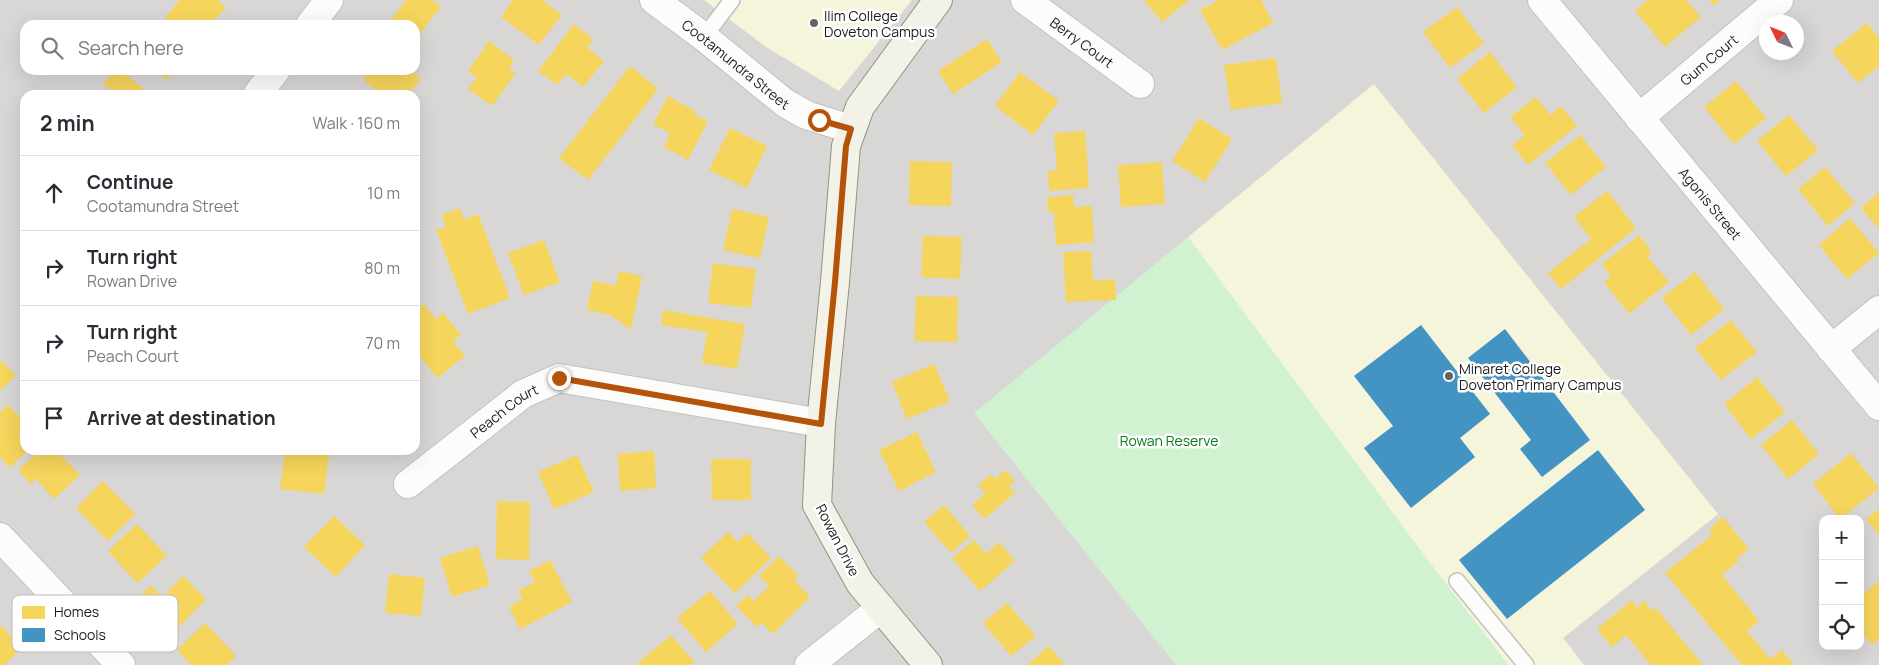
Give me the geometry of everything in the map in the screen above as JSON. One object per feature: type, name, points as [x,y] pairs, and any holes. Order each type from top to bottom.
[{"type":"street","points":[[314,20],[329,0]]},
{"type":"street","name":"Cootamundra Street","points":[[654,0],[704,36],[785,103],[806,115],[851,129]]},
{"type":"street","name":"Rowan Drive","points":[[928,665],[860,583],[816,505],[821,424],[846,146],[860,106],[938,0]]},
{"type":"street","name":"Berry Court","points":[[1025,0],[1140,84]]},
{"type":"street","name":"Agonis Street","points":[[1542,0],[1879,406]]},
{"type":"street","name":"Gum Court","points":[[1639,118],[1779,0]]},
{"type":"street","points":[[261,90],[272,75]]},
{"type":"street","points":[[1831,349],[1879,310]]},
{"type":"street","name":"Peach Court","points":[[408,484],[524,394],[559,378],[821,424]]},
{"type":"street","points":[[0,537],[54,595]]},
{"type":"street","points":[[810,665],[881,608]]},
{"type":"street","points":[[108,652],[120,665]]},
{"type":"lane","points":[[704,36],[732,0]]},
{"type":"lane","points":[[1457,581],[1526,665]]},
{"type":"shaded area","points":[[0,0],[1879,0],[1879,665],[1584,665],[1563,638],[1718,514],[1188,238],[1508,665],[0,665]]},
{"type":"shaded area","name":"Ilim College Doveton Campus","points":[[704,0],[912,0],[839,91],[766,47]]},
{"type":"shaded area","name":"Minaret College Doveton Primary Campus","points":[[1374,84],[1718,514],[1563,638],[1584,665],[1508,665],[1423,554],[1188,237]]},
{"type":"green space","name":"Rowan Reserve","points":[[1188,237],[1423,554],[1508,665],[1176,665],[974,413]]},
{"type":"building: Homes","points":[[180,0],[217,0],[226,7],[214,20],[167,20],[165,18]]},
{"type":"building: Homes","points":[[406,0],[432,0],[441,6],[420,34],[420,20],[391,20]]},
{"type":"building: Homes","points":[[513,0],[542,0],[562,15],[539,45],[501,17]]},
{"type":"building: Homes","points":[[1144,0],[1189,0],[1162,22]]},
{"type":"building: Homes","points":[[1219,0],[1261,0],[1273,23],[1222,50],[1200,10]]},
{"type":"building: Homes","points":[[1648,0],[1686,0],[1701,17],[1665,47],[1635,11]]},
{"type":"building: Homes","points":[[1709,0],[1720,0],[1713,5]]},
{"type":"building: Homes","points":[[1457,7],[1484,43],[1450,68],[1423,32]]},
{"type":"building: Homes","points":[[1867,23],[1879,38],[1879,66],[1858,83],[1832,51]]},
{"type":"building: Homes","points":[[574,24],[593,39],[587,48],[604,61],[583,87],[566,74],[557,85],[538,71]]},
{"type":"building: Homes","points":[[987,39],[1002,62],[953,94],[938,71]]},
{"type":"building: Homes","points":[[489,41],[514,60],[509,68],[516,73],[492,106],[468,89],[477,77],[468,71]]},
{"type":"building: Homes","points":[[1490,52],[1517,87],[1484,113],[1457,79]]},
{"type":"building: Homes","points":[[1276,58],[1282,103],[1231,110],[1224,65]]},
{"type":"building: Homes","points":[[630,66],[658,89],[588,180],[559,158]]},
{"type":"building: Homes","points":[[1020,72],[1059,101],[1033,135],[995,106]]},
{"type":"building: Homes","points":[[110,75],[127,75],[145,90],[111,90],[103,84]]},
{"type":"building: Homes","points":[[161,75],[170,75],[166,80]]},
{"type":"building: Homes","points":[[367,75],[416,75],[421,79],[412,90],[377,90],[363,80]]},
{"type":"building: Homes","points":[[1736,81],[1766,118],[1734,144],[1704,107]]},
{"type":"building: Homes","points":[[668,96],[695,111],[694,114],[708,121],[688,160],[664,147],[670,133],[653,124]]},
{"type":"building: Homes","points":[[1536,97],[1550,115],[1561,106],[1577,126],[1528,165],[1512,145],[1525,135],[1510,117]]},
{"type":"building: Homes","points":[[1789,115],[1818,150],[1786,176],[1757,141]]},
{"type":"building: Homes","points":[[1199,118],[1232,139],[1205,182],[1172,161]]},
{"type":"building: Homes","points":[[730,128],[767,146],[747,188],[709,170]]},
{"type":"building: Homes","points":[[1085,131],[1089,188],[1049,191],[1048,171],[1057,170],[1054,133]]},
{"type":"building: Homes","points":[[1580,135],[1606,167],[1571,195],[1545,163]]},
{"type":"building: Homes","points":[[910,161],[952,162],[951,206],[909,205]]},
{"type":"building: Homes","points":[[1162,162],[1165,204],[1121,207],[1118,165]]},
{"type":"building: Homes","points":[[1825,167],[1855,203],[1828,226],[1798,189]]},
{"type":"building: Homes","points":[[1607,191],[1636,228],[1561,289],[1548,273],[1591,239],[1574,217]]},
{"type":"building: Homes","points":[[1879,192],[1879,229],[1861,208]]},
{"type":"building: Homes","points":[[1073,195],[1074,207],[1092,206],[1094,242],[1056,245],[1054,212],[1048,212],[1047,197]]},
{"type":"building: Homes","points":[[460,208],[464,220],[478,214],[510,298],[468,314],[436,230],[446,227],[442,215]]},
{"type":"building: Homes","points":[[732,209],[769,217],[760,258],[723,250]]},
{"type":"building: Homes","points":[[1850,218],[1879,253],[1847,279],[1819,245]]},
{"type":"building: Homes","points":[[1639,235],[1652,252],[1647,256],[1669,282],[1629,314],[1604,282],[1611,276],[1602,264]]},
{"type":"building: Homes","points":[[923,236],[962,237],[960,279],[921,277]]},
{"type":"building: Homes","points":[[544,240],[560,282],[524,295],[508,253]]},
{"type":"building: Homes","points":[[1091,251],[1093,281],[1115,279],[1116,300],[1066,302],[1063,252]]},
{"type":"building: Homes","points":[[713,263],[756,269],[751,308],[708,303]]},
{"type":"building: Homes","points":[[619,271],[642,276],[631,330],[610,315],[587,310],[593,281],[616,286]]},
{"type":"building: Homes","points":[[1695,272],[1724,309],[1691,335],[1662,298]]},
{"type":"building: Homes","points":[[916,296],[958,297],[957,342],[914,341]]},
{"type":"building: Homes","points":[[424,304],[436,319],[443,313],[461,335],[453,341],[465,356],[437,378],[420,356],[420,308]]},
{"type":"building: Homes","points":[[663,310],[745,324],[737,369],[702,363],[707,332],[661,325]]},
{"type":"building: Homes","points":[[1731,320],[1757,352],[1721,380],[1695,348]]},
{"type":"building: Homes","points":[[0,360],[16,375],[0,391]]},
{"type":"building: Homes","points":[[934,364],[950,401],[907,419],[892,382]]},
{"type":"building: Homes","points":[[1757,377],[1785,412],[1751,439],[1724,404]]},
{"type":"building: Homes","points":[[8,405],[20,417],[20,455],[23,455],[10,468],[0,457],[0,412]]},
{"type":"building: Homes","points":[[1792,420],[1819,454],[1788,479],[1761,445]]},
{"type":"building: Homes","points":[[917,432],[936,472],[899,491],[879,450]]},
{"type":"building: Homes","points":[[654,451],[656,488],[620,491],[618,454]]},
{"type":"building: Homes","points":[[1851,453],[1879,488],[1845,515],[1837,515],[1813,484]]},
{"type":"building: Homes","points":[[34,455],[61,455],[80,475],[54,499],[36,479],[31,484],[18,470]]},
{"type":"building: Homes","points":[[284,455],[329,455],[324,494],[280,489]]},
{"type":"building: Homes","points":[[577,455],[594,492],[554,509],[538,472]]},
{"type":"building: Homes","points":[[711,459],[751,459],[751,500],[712,500]]},
{"type":"building: Homes","points":[[1006,470],[1015,481],[1009,486],[1015,493],[984,519],[972,505],[985,494],[978,485],[991,474],[995,479]]},
{"type":"building: Homes","points":[[103,481],[135,514],[108,541],[76,508]]},
{"type":"building: Homes","points":[[497,501],[530,502],[529,560],[496,559]]},
{"type":"building: Homes","points":[[944,505],[970,536],[951,553],[924,522]]},
{"type":"building: Homes","points":[[1879,509],[1879,535],[1866,519]]},
{"type":"building: Homes","points":[[334,516],[365,545],[336,577],[304,547]]},
{"type":"building: Homes","points":[[1723,517],[1749,549],[1737,558],[1739,561],[1722,575],[1759,621],[1747,631],[1770,659],[1782,650],[1794,665],[1742,665],[1665,573],[1713,534],[1709,529]]},
{"type":"building: Homes","points":[[137,524],[167,556],[137,583],[108,551]]},
{"type":"building: Homes","points":[[728,532],[738,542],[747,533],[771,558],[735,593],[701,558]]},
{"type":"building: Homes","points":[[974,540],[986,554],[999,542],[1015,561],[980,591],[952,558]]},
{"type":"building: Homes","points":[[478,546],[490,585],[452,597],[440,558]]},
{"type":"building: Homes","points":[[779,556],[799,576],[794,580],[810,597],[773,634],[762,623],[757,627],[736,606],[748,595],[754,601],[769,586],[759,576]]},
{"type":"building: Homes","points":[[550,560],[572,602],[520,629],[509,607],[523,599],[518,591],[535,582],[529,571]]},
{"type":"building: Homes","points":[[389,574],[425,578],[421,616],[385,613]]},
{"type":"building: Homes","points":[[183,576],[206,599],[178,628],[178,595],[164,595]]},
{"type":"building: Homes","points":[[1879,581],[1879,640],[1872,645],[1864,635],[1864,593]]},
{"type":"building: Homes","points":[[151,585],[160,595],[141,595]]},
{"type":"building: Homes","points":[[710,591],[738,624],[706,652],[677,618]]},
{"type":"building: Homes","points":[[1632,600],[1637,607],[1644,601],[1653,611],[1656,608],[1703,665],[1651,665],[1626,635],[1612,647],[1597,629]]},
{"type":"building: Homes","points":[[1007,603],[1036,636],[1011,656],[983,623]]},
{"type":"building: Homes","points":[[205,623],[236,656],[227,665],[191,665],[178,649]]},
{"type":"building: Homes","points":[[0,625],[12,637],[12,652],[17,652],[5,665],[0,665]]},
{"type":"building: Homes","points":[[671,635],[694,662],[690,665],[637,664]]},
{"type":"building: Homes","points":[[1049,646],[1065,665],[1027,665]]},
{"type":"building: Schools","points":[[1421,325],[1490,414],[1460,438],[1475,457],[1411,508],[1364,448],[1393,426],[1354,376]]},
{"type":"building: Schools","points":[[1505,329],[1590,440],[1542,477],[1520,449],[1531,440],[1468,358]]},
{"type":"building: Schools","points":[[1598,450],[1645,510],[1507,619],[1459,560]]},
{"type":"place","name":"Ilim College Doveton Campus","points":[[814,23]]},
{"type":"place","name":"Minaret College Doveton Primary Campus","points":[[1449,376]]},
{"type":"route","points":[[559,378],[821,424],[846,146],[851,129],[819,120]]}]
